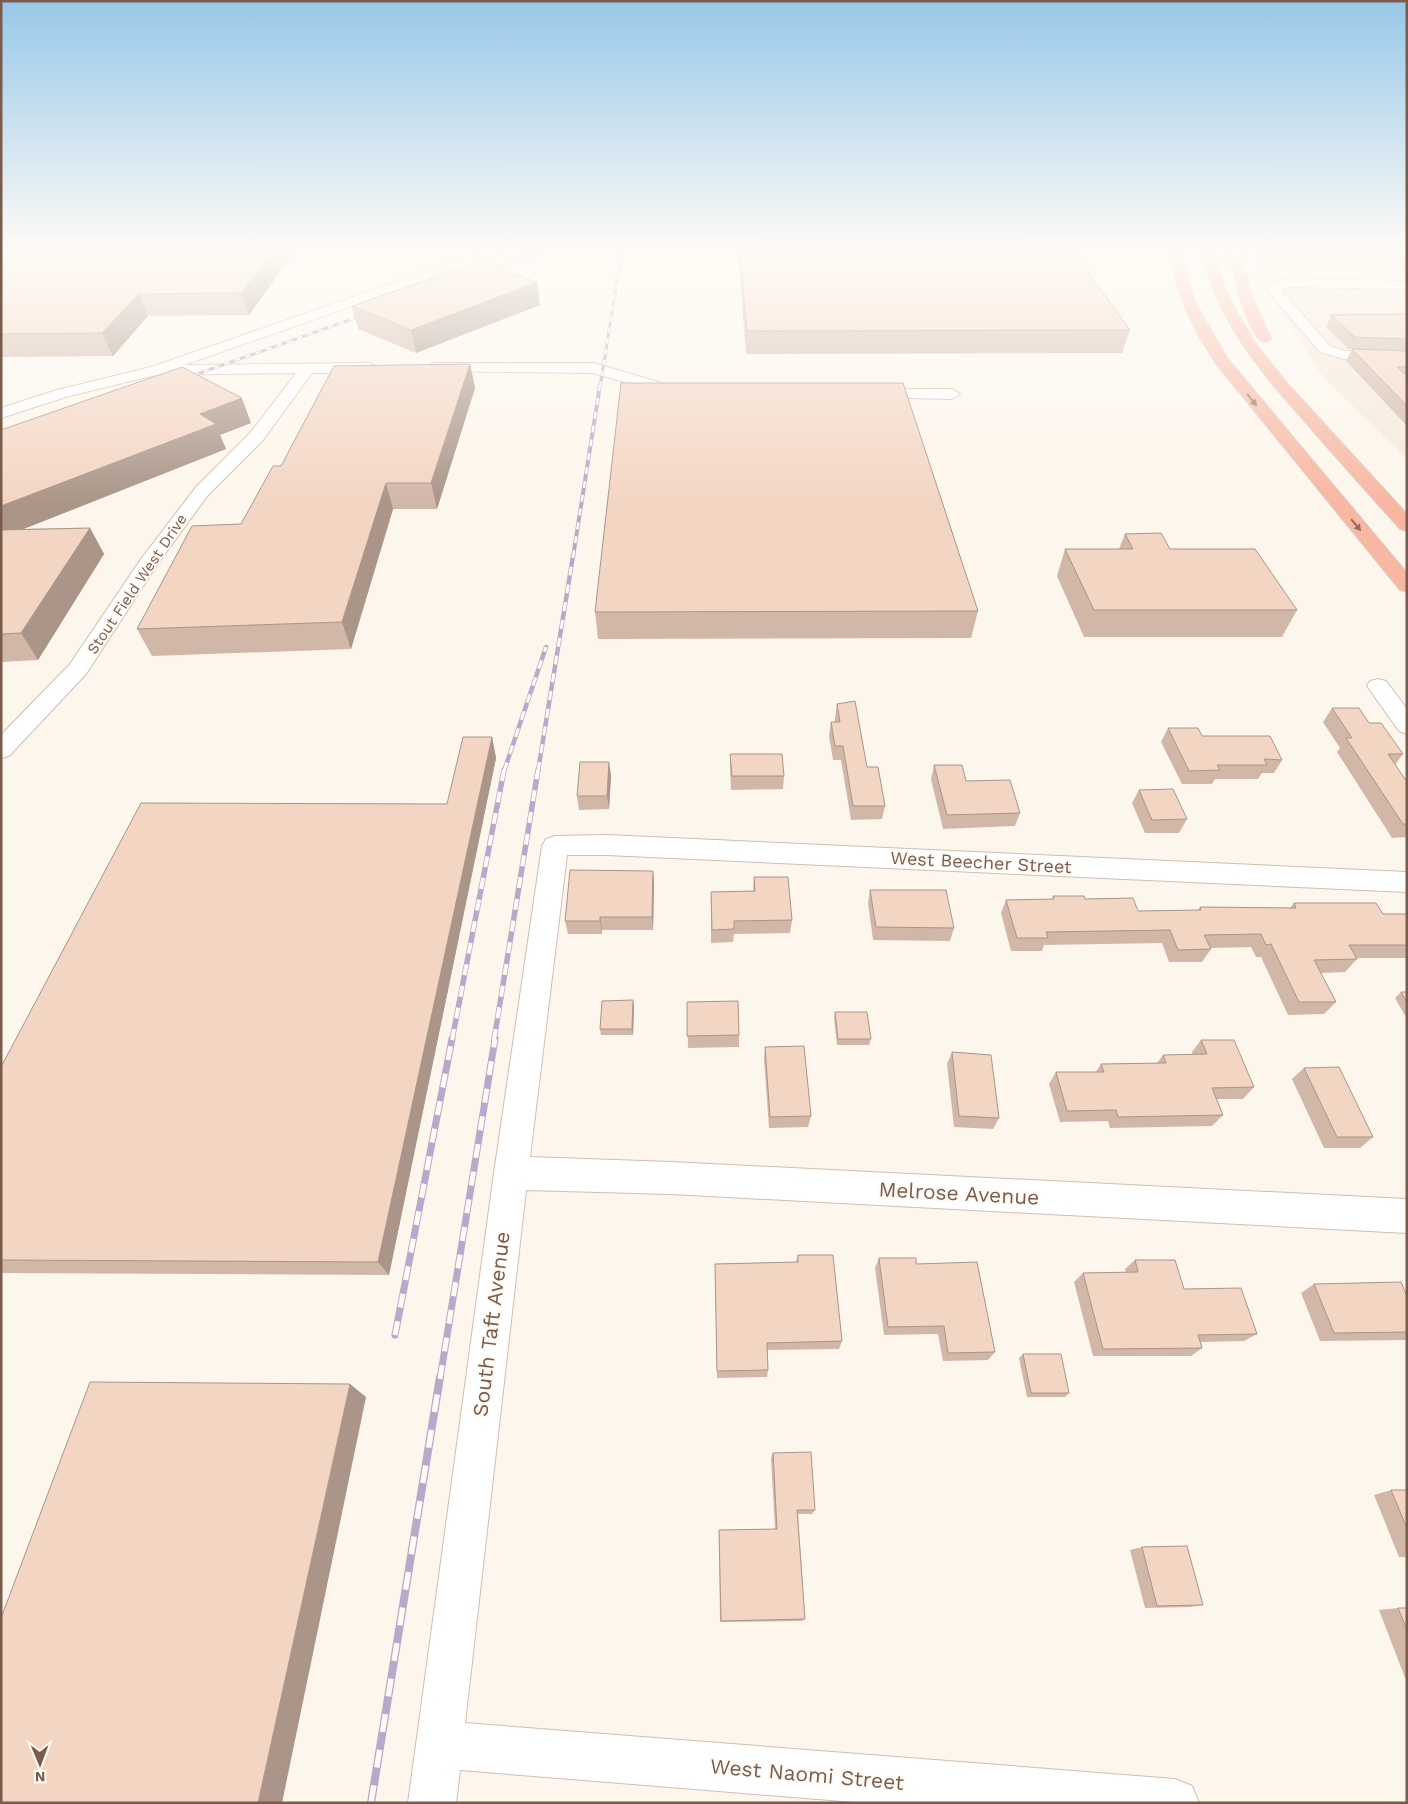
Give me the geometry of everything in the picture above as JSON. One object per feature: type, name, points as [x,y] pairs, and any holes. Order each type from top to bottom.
[{"type":"highway","points":[[1206,335],[1233,376],[1407,586]]},
{"type":"highway","points":[[1244,335],[1278,382],[1407,525]]},
{"type":"highway","points":[[1263,335],[1338,449]]},
{"type":"street","points":[[1,413],[62,392],[156,370],[256,335]]},
{"type":"street","points":[[1311,335],[1322,348],[1344,355],[1407,357]]},
{"type":"street","points":[[156,370],[386,368]]},
{"type":"street","points":[[416,368],[594,368],[670,392],[696,395]]},
{"type":"street","name":"Stout Field West Drive","points":[[1,750],[78,669],[148,563],[202,491],[257,436],[307,369]]},
{"type":"street","points":[[853,394],[952,394]]},
{"type":"street","points":[[1378,686],[1407,726]]},
{"type":"street","name":"West Beecher Street","points":[[555,846],[607,845],[1407,882]]},
{"type":"street","name":"South Taft Avenue","points":[[432,1803],[511,1173],[555,846]]},
{"type":"street","name":"Melrose Avenue","points":[[511,1173],[671,1178],[1407,1216]]},
{"type":"street","name":"West Naomi Street","points":[[439,1745],[1175,1803]]},
{"type":"shaded area","points":[[1297,335],[1407,335],[1407,459],[1323,377]]},
{"type":"building","points":[[1407,335],[1407,339],[1352,337]]},
{"type":"building","points":[[1352,349],[1407,351],[1407,367],[1397,367],[1407,376],[1407,406]]},
{"type":"building","points":[[470,364],[431,483],[386,483],[342,622],[137,629],[192,526],[241,524],[273,466],[281,466],[334,366]]},
{"type":"building","points":[[182,367],[242,398],[200,414],[216,424],[1,506],[1,430]]},
{"type":"building","points":[[621,383],[903,383],[978,611],[595,612]]},
{"type":"building","points":[[90,528],[21,633],[1,634],[1,530]]},
{"type":"building","points":[[1161,533],[1170,549],[1255,549],[1297,610],[1094,610],[1065,549],[1133,549],[1125,534]]},
{"type":"building","points":[[855,701],[867,767],[878,767],[885,806],[853,806],[843,746],[835,746],[831,722],[840,722],[837,704]]},
{"type":"building","points":[[1332,708],[1359,708],[1369,723],[1381,723],[1403,754],[1388,754],[1407,782],[1407,824],[1403,824],[1346,738],[1352,738]]},
{"type":"building","points":[[1168,728],[1198,728],[1202,736],[1270,736],[1282,760],[1264,759],[1267,765],[1217,765],[1220,770],[1189,771]]},
{"type":"building","points":[[463,737],[492,737],[378,1262],[1,1260],[1,1067],[141,803],[447,804]]},
{"type":"building","points":[[730,754],[782,754],[784,776],[732,776]]},
{"type":"building","points":[[580,762],[609,762],[607,796],[577,796]]},
{"type":"building","points":[[934,765],[962,765],[966,781],[1010,780],[1020,813],[947,815]]},
{"type":"building","points":[[1173,789],[1187,819],[1152,820],[1139,790]]},
{"type":"building","points":[[570,870],[653,871],[652,917],[600,917],[600,921],[565,921]]},
{"type":"building","points":[[754,877],[788,877],[792,920],[734,921],[734,929],[712,930],[711,892],[755,891]]},
{"type":"building","points":[[870,890],[946,890],[954,928],[876,927]]},
{"type":"building","points":[[1053,896],[1084,896],[1085,899],[1133,898],[1138,911],[1201,910],[1200,907],[1296,908],[1294,903],[1376,903],[1383,914],[1407,914],[1407,945],[1349,945],[1357,959],[1314,960],[1336,1002],[1299,1002],[1271,944],[1266,945],[1261,934],[1204,935],[1211,949],[1178,950],[1170,930],[1046,932],[1048,938],[1017,938],[1006,900],[1054,899]]},
{"type":"building","points":[[1401,992],[1407,992],[1407,1002]]},
{"type":"building","points":[[633,1000],[632,1029],[600,1029],[602,1001]]},
{"type":"building","points":[[738,1001],[739,1035],[687,1036],[687,1002]]},
{"type":"building","points":[[835,1012],[867,1012],[871,1039],[838,1039]]},
{"type":"building","points":[[1201,1040],[1234,1040],[1254,1087],[1212,1088],[1223,1115],[1118,1117],[1116,1110],[1067,1111],[1056,1072],[1104,1072],[1101,1064],[1166,1063],[1163,1055],[1207,1054]]},
{"type":"building","points":[[804,1046],[811,1116],[770,1117],[765,1047]]},
{"type":"building","points":[[952,1052],[991,1055],[999,1118],[959,1116]]},
{"type":"building","points":[[1339,1067],[1373,1137],[1337,1137],[1304,1068]]},
{"type":"building","points":[[798,1255],[833,1255],[842,1341],[767,1343],[768,1370],[717,1371],[715,1264],[798,1262]]},
{"type":"building","points":[[879,1258],[916,1258],[916,1264],[977,1262],[995,1352],[948,1353],[944,1326],[888,1327]]},
{"type":"building","points":[[1135,1260],[1175,1260],[1184,1289],[1241,1288],[1257,1334],[1198,1335],[1202,1348],[1103,1349],[1083,1273],[1138,1272]]},
{"type":"building","points":[[1401,1282],[1407,1296],[1407,1332],[1334,1333],[1314,1284]]},
{"type":"building","points":[[1023,1354],[1061,1354],[1069,1393],[1031,1393]]},
{"type":"building","points":[[90,1382],[350,1384],[258,1803],[1,1803],[1,1618]]},
{"type":"building","points":[[811,1452],[815,1510],[797,1510],[805,1619],[721,1621],[719,1530],[777,1529],[773,1453]]},
{"type":"building","points":[[1391,1490],[1407,1490],[1407,1528]]},
{"type":"building","points":[[1187,1546],[1203,1605],[1157,1606],[1142,1547]]},
{"type":"building","points":[[1398,1608],[1407,1608],[1407,1630]]},
{"type":"railway","points":[[183,379],[306,335]]},
{"type":"railway","points":[[600,387],[608,335]]},
{"type":"railway","points":[[573,557],[600,385]]},
{"type":"railway","points":[[538,771],[573,556]]},
{"type":"railway","points":[[504,771],[546,647]]},
{"type":"railway","points":[[452,1040],[504,770]]},
{"type":"railway","points":[[494,1040],[538,770]]},
{"type":"railway","points":[[395,1335],[452,1039]]},
{"type":"railway","points":[[440,1379],[495,1039]]},
{"type":"railway","points":[[371,1803],[440,1377]]}]
